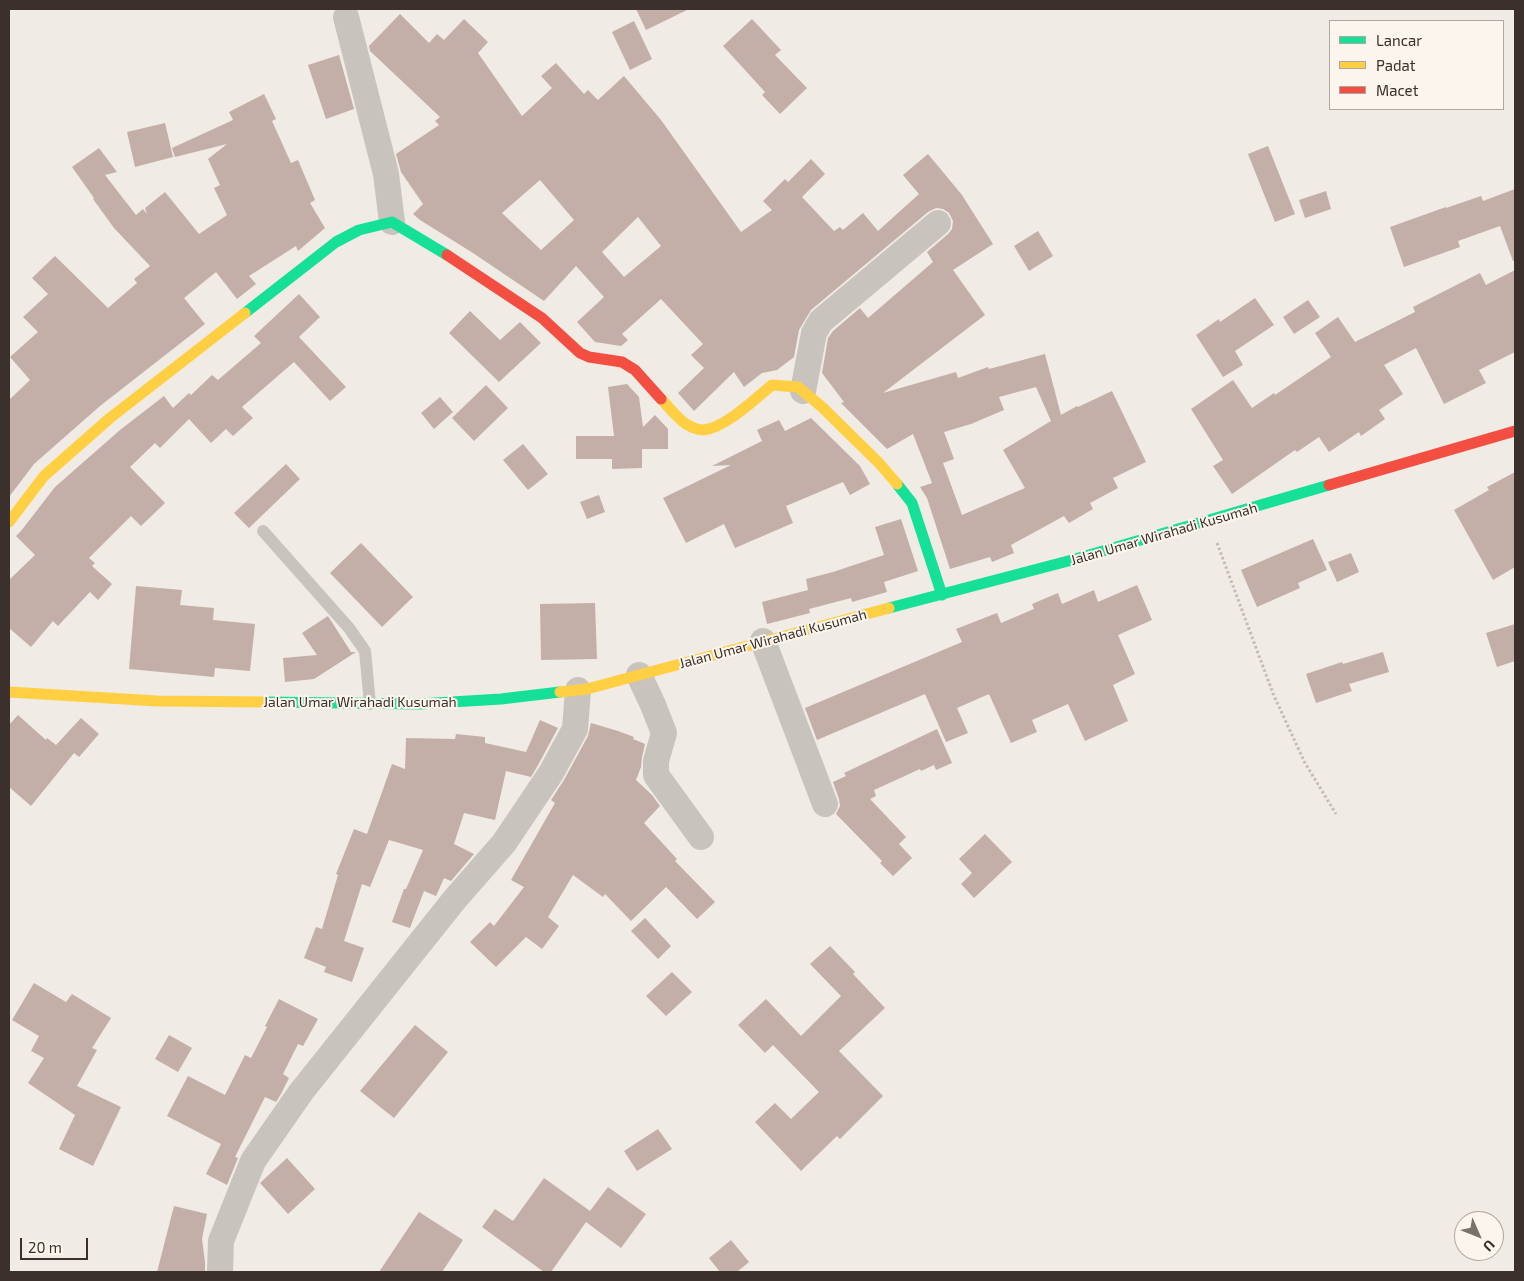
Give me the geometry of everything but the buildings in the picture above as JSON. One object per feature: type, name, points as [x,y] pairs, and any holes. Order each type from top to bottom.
[{"type":"main road","points":[[9,522],[44,476],[110,418],[336,242],[359,230],[392,222],[465,266],[542,318],[580,353],[589,357],[622,362],[635,370],[684,423],[694,429],[703,430],[715,427],[772,385],[798,387],[879,463],[912,503],[942,595]]},
{"type":"main road","name":"Jalan Umar Wirahadi Kusumah","points":[[9,692],[157,701],[370,704],[438,703],[501,699],[587,690],[763,641],[1072,560],[1515,431]]},
{"type":"street","points":[[346,17],[386,174],[392,222]]},
{"type":"street","points":[[803,391],[814,333],[821,321],[829,312],[938,223]]},
{"type":"street","points":[[763,641],[826,804]]},
{"type":"street","points":[[639,675],[664,734],[656,761],[656,775],[701,837]]},
{"type":"street","points":[[220,1272],[222,1241],[253,1161],[301,1092],[456,899],[504,843],[551,774],[575,729],[578,690]]},
{"type":"lane","points":[[263,531],[349,628],[364,652],[370,704]]},
{"type":"path","points":[[1209,521],[1274,696],[1305,763],[1336,814]]},
{"type":"traffic: fast","points":[[245,313],[336,242],[359,230],[392,222],[447,255]]},
{"type":"traffic: fast","points":[[897,484],[912,503],[942,595]]},
{"type":"traffic: fast","points":[[889,608],[1072,560],[1329,485]]},
{"type":"traffic: fast","points":[[265,702],[419,704],[501,699],[560,692]]},
{"type":"traffic: slow","points":[[9,522],[44,476],[110,418],[245,313]]},
{"type":"traffic: slow","points":[[661,399],[686,424],[704,430],[722,424],[749,405],[772,385],[798,387],[822,407],[879,463],[897,484]]},
{"type":"traffic: slow","points":[[560,692],[587,689],[889,608]]},
{"type":"traffic: slow","points":[[9,692],[157,701],[265,702]]},
{"type":"traffic: jam","points":[[447,255],[542,318],[580,353],[589,357],[622,362],[635,370],[661,399]]},
{"type":"traffic: jam","points":[[1329,485],[1515,431]]}]
